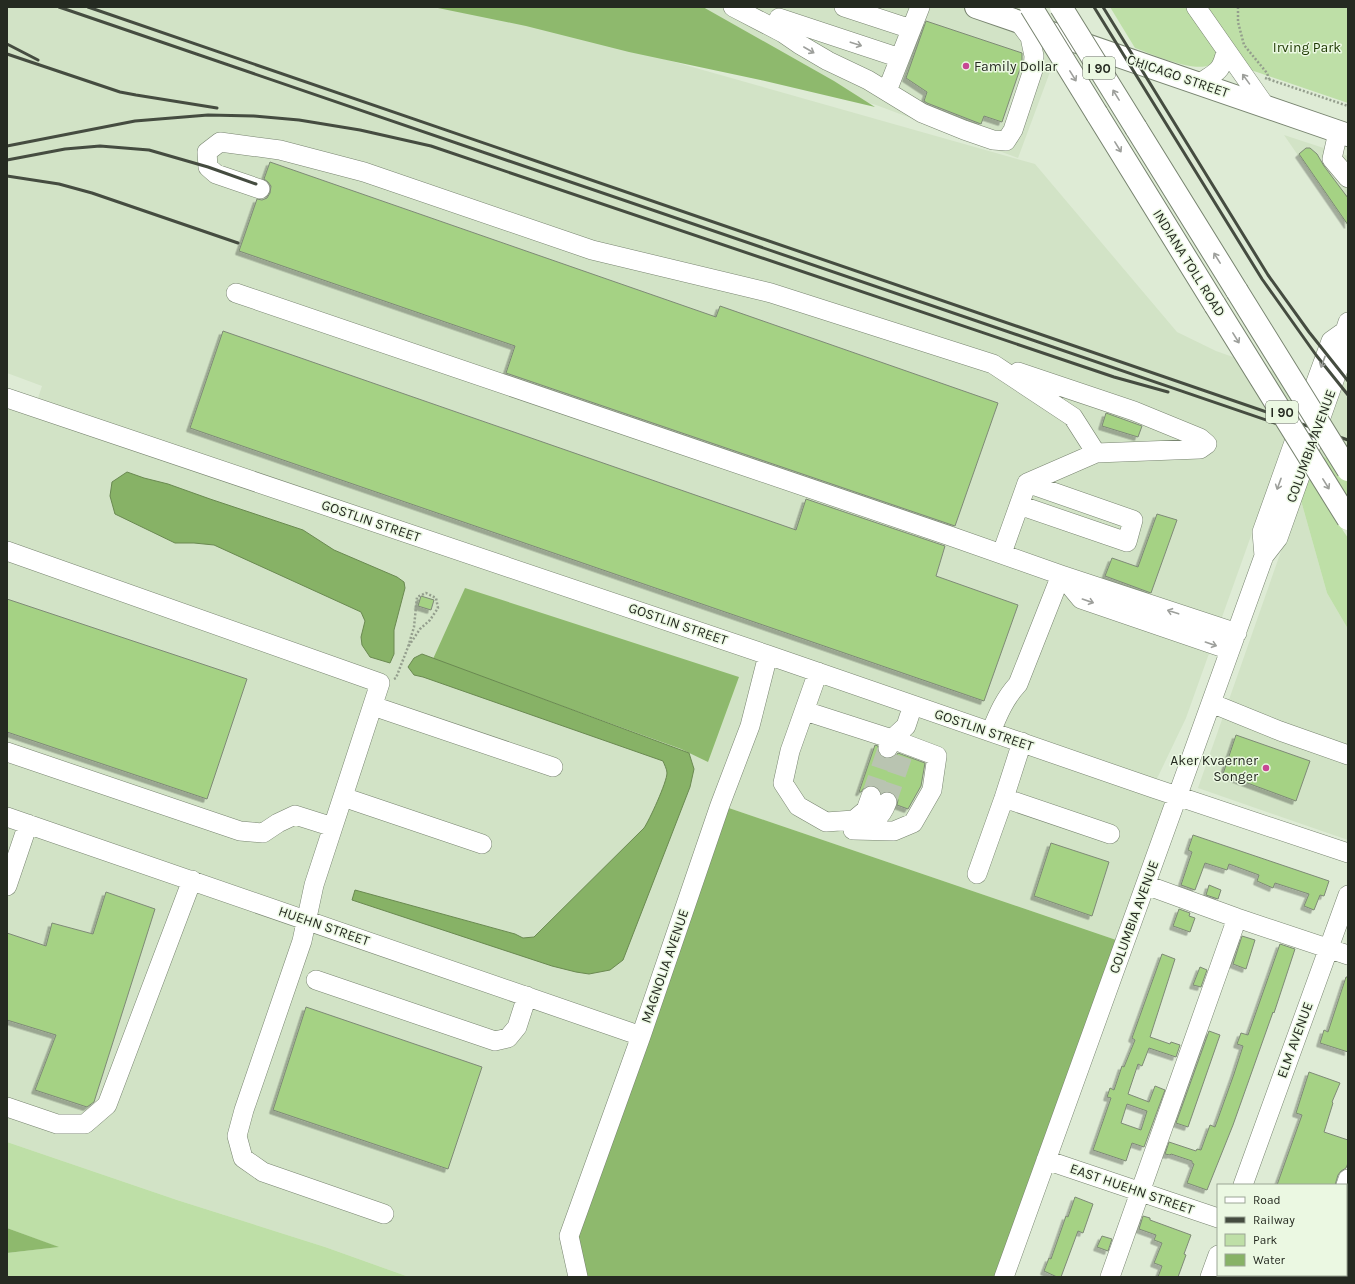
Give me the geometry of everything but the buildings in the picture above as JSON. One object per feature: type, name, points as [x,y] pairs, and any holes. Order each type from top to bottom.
[{"type":"main road","name":"CHICAGO STREET","points":[[976,7],[1024,14],[1199,84],[1343,133]]},
{"type":"main road","name":"INDIANA TOLL ROAD","points":[[1061,7],[1348,470]]},
{"type":"main road","name":"INDIANA TOLL ROAD","points":[[1024,14],[1097,114],[1348,519]]},
{"type":"street","points":[[733,7],[779,18],[900,58]]},
{"type":"street","points":[[844,7],[911,29]]},
{"type":"street","points":[[887,91],[920,7]]},
{"type":"street","points":[[1196,7],[1266,107]]},
{"type":"street","points":[[779,18],[828,61],[868,80],[922,113],[993,140],[1006,141],[1013,130],[1033,70],[1034,56],[1024,14]]},
{"type":"street","points":[[1199,84],[1220,69],[1223,64],[1226,51]]},
{"type":"street","points":[[1343,133],[1332,159],[1348,178]]},
{"type":"street","points":[[260,189],[216,174],[208,167],[207,152],[220,142],[280,150],[364,172],[592,250],[771,294],[993,364],[1134,411],[1200,438],[1207,444],[1200,450],[1096,453],[1027,483],[1002,554]]},
{"type":"street","points":[[236,293],[1061,575],[1081,599],[1233,642]]},
{"type":"street","name":"COLUMBIA AVENUE","points":[[1004,1277],[1264,556],[1262,532],[1306,409],[1331,341],[1346,327]]},
{"type":"street","points":[[993,364],[1073,417],[1096,453]]},
{"type":"street","name":"GOSTLIN STREET","points":[[7,398],[1348,853]]},
{"type":"street","points":[[1019,505],[1127,542],[1133,520],[1027,483]]},
{"type":"street","points":[[7,551],[380,683],[314,885],[302,941],[244,1110],[237,1136],[243,1158],[263,1172],[384,1214]]},
{"type":"street","points":[[991,732],[1000,710],[1010,693],[1018,684],[1061,575]]},
{"type":"street","name":"MAGNOLIA AVENUE","points":[[578,1277],[569,1236],[641,1036],[720,805],[750,726],[768,655]]},
{"type":"street","points":[[805,711],[897,747],[937,756],[932,790],[913,823],[894,831],[853,830],[826,822],[798,806],[783,783],[790,751],[818,672]]},
{"type":"street","points":[[1211,703],[1280,731],[1348,755]]},
{"type":"street","points":[[897,747],[914,705]]},
{"type":"street","points":[[372,706],[553,767]]},
{"type":"street","points":[[977,874],[1022,742]]},
{"type":"street","points":[[7,752],[240,832],[263,833],[278,823],[295,815],[333,827]]},
{"type":"street","points":[[342,797],[482,844]]},
{"type":"street","points":[[1004,798],[1110,834]]},
{"type":"street","points":[[826,822],[854,820],[879,799],[884,811],[873,822],[853,830]]},
{"type":"street","name":"HUEHN STREET","points":[[7,816],[641,1036]]},
{"type":"street","points":[[7,886],[28,824]]},
{"type":"street","points":[[7,1106],[57,1124],[85,1124],[108,1105],[192,880]]},
{"type":"street","points":[[1146,885],[1237,918],[1348,955]]},
{"type":"street","name":"ELM AVENUE","points":[[1243,1184],[1348,895]]},
{"type":"street","points":[[1110,1277],[1237,918]]},
{"type":"street","points":[[316,980],[495,1040],[508,1038],[517,1027],[527,996]]},
{"type":"street","name":"EAST HUEHN STREET","points":[[1046,1160],[1217,1218]]},
{"type":"street","points":[[1210,1277],[1217,1258]]},
{"type":"path","points":[[1238,7],[1238,22],[1244,45],[1267,73],[1269,79]]},
{"type":"path","points":[[1261,77],[1348,106]]},
{"type":"path","points":[[380,683],[396,678],[414,626],[417,597],[426,593],[436,598],[438,608],[430,620],[420,629],[408,647]]},
{"type":"shaded area","points":[[7,7],[480,7],[1035,164],[1177,332],[1216,351],[1304,382],[1282,449],[1186,718],[1153,787],[1178,795],[1125,943],[720,805],[578,1277],[409,1277],[325,1247],[177,1200],[7,1142],[7,398],[35,407],[42,386],[7,373]]},
{"type":"shaded area","points":[[433,7],[703,7],[834,81],[875,107],[765,81],[629,52],[526,26]]},
{"type":"shaded area","points":[[524,7],[976,7],[1063,37],[1018,158],[876,105]]},
{"type":"shaded area","points":[[1284,135],[1348,156],[1348,228]]},
{"type":"shaded area","points":[[1348,372],[1348,465],[1318,455]]},
{"type":"shaded area","points":[[1300,497],[1327,593],[1348,629],[1348,840],[1198,788]]},
{"type":"shaded area","points":[[465,588],[739,677],[708,762],[681,749],[433,659]]},
{"type":"shaded area","points":[[720,805],[1125,943],[1004,1277],[578,1277],[569,1236]]},
{"type":"shaded area","points":[[7,1228],[59,1247],[7,1253]]},
{"type":"green space","points":[[1110,7],[1186,7],[1215,51],[1215,59],[1209,65],[1201,67],[1190,66],[1164,59],[1135,48]]},
{"type":"green space","name":"Irving Park","points":[[1206,7],[1348,7],[1348,103],[1248,69]]},
{"type":"green space","points":[[1318,455],[1348,465],[1348,530],[1342,529],[1348,538],[1348,629],[1327,593],[1300,497]]},
{"type":"green space","points":[[7,1142],[177,1200],[325,1247],[409,1277],[7,1277],[7,1253],[58,1247],[7,1228]]},
{"type":"water","points":[[127,472],[168,484],[303,530],[334,550],[397,577],[404,582],[405,588],[394,630],[394,654],[390,663],[370,657],[362,645],[361,637],[365,621],[361,612],[214,545],[175,543],[115,514],[110,496],[112,482]]},
{"type":"water","points":[[422,654],[689,753],[694,769],[690,787],[623,960],[610,970],[589,974],[552,966],[352,900],[355,890],[515,934],[523,938],[534,937],[644,828],[650,818],[666,778],[667,771],[663,761],[414,675],[408,667],[414,658]]},
{"type":"tunnel","points":[[871,796],[887,749]]},
{"type":"tunnel","points":[[887,802],[903,755]]},
{"type":"railway","points":[[59,7],[1348,448]]},
{"type":"railway","points":[[88,7],[1348,440]]},
{"type":"railway","points":[[1094,7],[1262,279],[1316,355],[1348,395]]},
{"type":"railway","points":[[1103,7],[1268,275],[1309,332],[1348,381]]},
{"type":"railway","points":[[7,44],[38,60]]},
{"type":"railway","points":[[7,54],[120,92],[217,108]]},
{"type":"railway","points":[[7,146],[135,121],[208,115],[254,116],[299,120],[360,130],[431,146],[1114,377],[1168,392]]},
{"type":"railway","points":[[7,160],[65,149],[100,146],[149,150],[208,167],[256,184]]},
{"type":"railway","points":[[7,176],[59,184],[92,193],[238,243]]},
{"type":"place","name":"Family Dollar","points":[[966,66]]},
{"type":"place","name":"Aker Kvaerner Songer","points":[[1266,768]]}]
